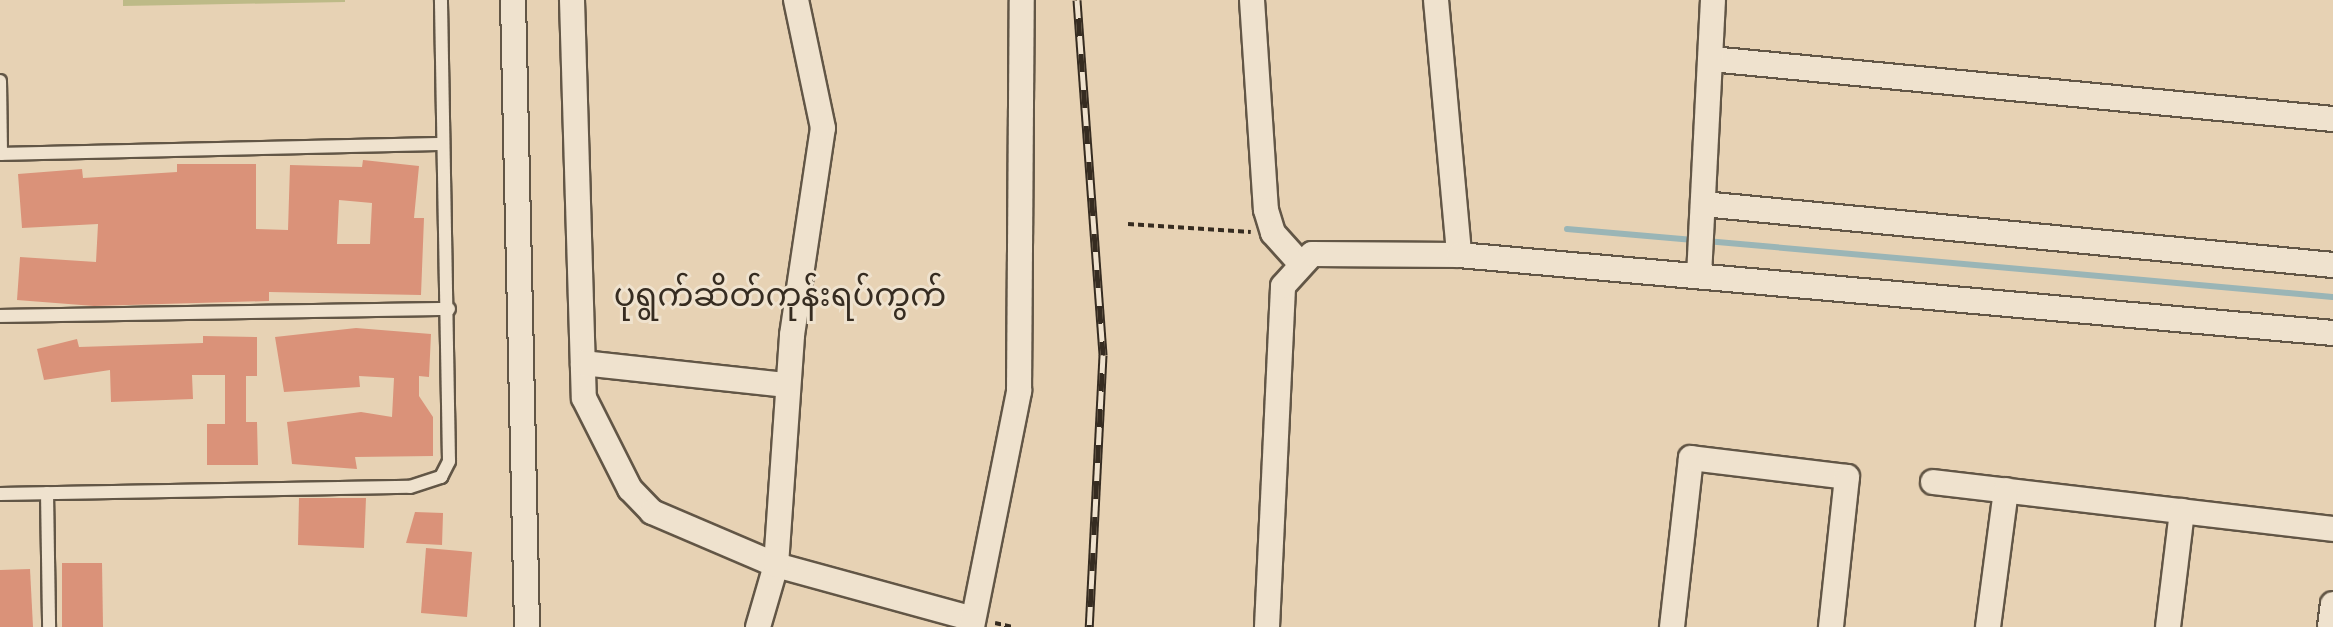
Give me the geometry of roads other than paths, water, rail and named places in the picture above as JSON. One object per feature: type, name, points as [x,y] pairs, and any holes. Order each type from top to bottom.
[{"type":"street","points":[[513,0],[527,627]]},
{"type":"street","points":[[572,0],[583,363],[595,429],[641,501],[776,565],[972,623],[1019,391],[1022,0]]},
{"type":"street","points":[[758,627],[776,565],[787,385],[823,128],[796,0]]},
{"type":"street","points":[[1252,0],[1273,233],[1299,262]]},
{"type":"street","points":[[1436,0],[1459,255]]},
{"type":"street","points":[[1699,272],[1713,0]]},
{"type":"street","points":[[1711,59],[2333,119]]},
{"type":"street","points":[[1703,215],[2333,265]]},
{"type":"street","points":[[1267,627],[1283,286],[1299,262],[1326,252],[1459,255],[1699,272],[2333,333]]},
{"type":"street","points":[[583,363],[787,385]]},
{"type":"street","points":[[1672,627],[1691,458],[1847,477],[1831,627]]},
{"type":"street","points":[[1933,482],[2333,529]]},
{"type":"street","points":[[1988,627],[2006,490]]},
{"type":"street","points":[[2168,627],[2182,511]]},
{"type":"street","points":[[2330,627],[2333,604]]},
{"type":"lane","points":[[0,494],[410,487],[441,477],[449,461],[449,309],[441,0]]},
{"type":"lane","points":[[0,81],[1,154],[443,144]]},
{"type":"lane","points":[[0,316],[449,309]]},
{"type":"lane","points":[[47,493],[49,627]]},
{"type":"waterway","points":[[1567,229],[1694,240]]},
{"type":"waterway","points":[[1706,241],[2333,297]]},
{"type":"railway","points":[[1077,0],[1103,355],[1089,627]]},
{"type":"district","name":"ပုရွက်ဆိတ်ကုန်းရပ်ကွက်","points":[[780,295]]}]
